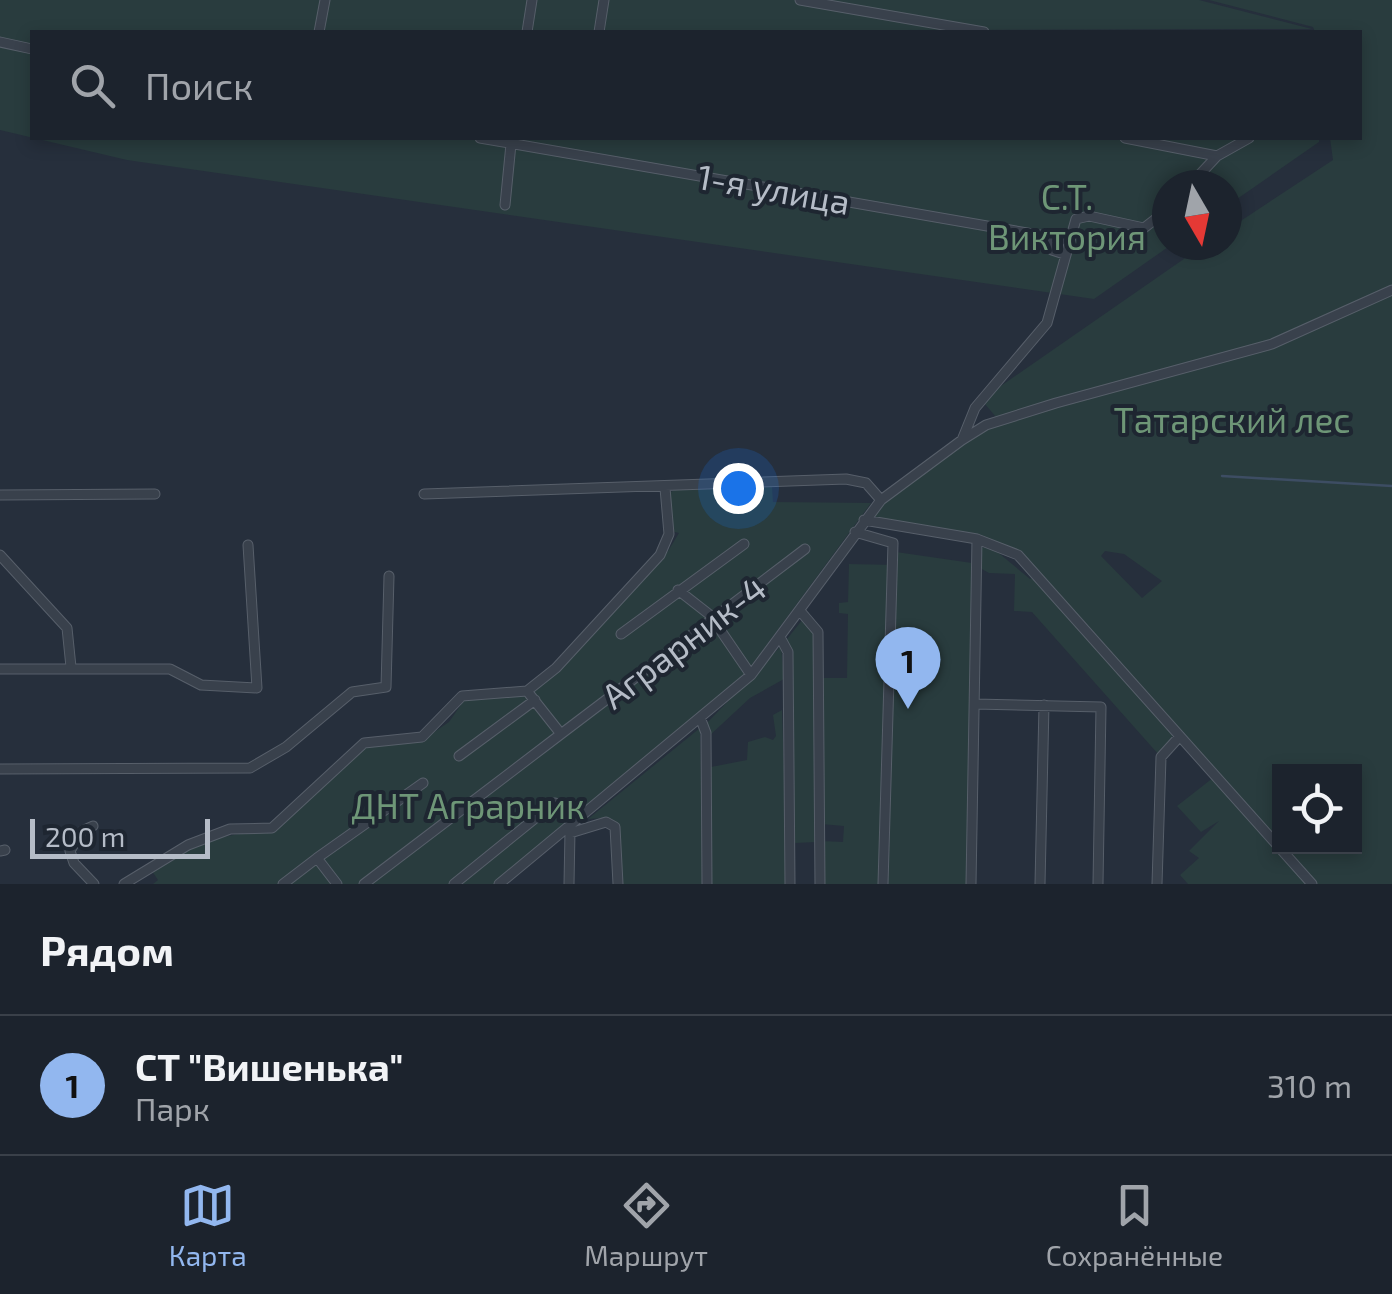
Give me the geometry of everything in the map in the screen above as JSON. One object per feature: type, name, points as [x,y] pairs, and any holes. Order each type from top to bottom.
[{"type":"street","points":[[319,30],[325,0]]},
{"type":"street","points":[[527,30],[532,0]]},
{"type":"street","points":[[599,30],[604,0]]},
{"type":"street","points":[[800,0],[972,30]]},
{"type":"street","points":[[0,42],[30,49]]},
{"type":"street","points":[[1135,140],[1218,156]]},
{"type":"street","points":[[1204,170],[1218,156],[1245,140]]},
{"type":"street","points":[[505,205],[510,142]]},
{"type":"street","name":"1-я улица","points":[[510,142],[1068,240]]},
{"type":"street","points":[[962,440],[982,398],[1048,323],[1068,240],[1082,216],[1144,228],[1152,222]]},
{"type":"street","points":[[1041,236],[1052,250],[1064,254]]},
{"type":"street","points":[[499,884],[751,675],[782,639],[881,500],[962,440],[986,425],[1056,403],[1272,344],[1392,290]]},
{"type":"street","points":[[424,494],[846,480],[866,484],[881,500]]},
{"type":"street","points":[[124,884],[188,844],[230,829],[272,828],[364,742],[422,736],[433,730],[462,696],[527,691],[556,668],[660,555],[669,534],[665,488]]},
{"type":"street","points":[[0,495],[155,494]]},
{"type":"street","points":[[864,520],[976,539],[1018,556],[1312,884]]},
{"type":"street","points":[[855,532],[894,542],[884,884]]},
{"type":"street","points":[[972,884],[976,539]]},
{"type":"street","points":[[621,634],[744,544]]},
{"type":"street","points":[[0,670],[170,669],[201,685],[257,688],[248,545]]},
{"type":"street","name":"Аграрник-4","points":[[364,884],[805,549]]},
{"type":"street","points":[[0,555],[67,628],[71,667]]},
{"type":"street","points":[[0,769],[250,768],[286,746],[352,692],[386,687],[389,576]]},
{"type":"street","points":[[678,590],[714,621],[751,675]]},
{"type":"street","points":[[801,612],[818,632],[820,884]]},
{"type":"street","points":[[782,639],[788,652],[790,884]]},
{"type":"street","points":[[527,691],[561,734]]},
{"type":"street","points":[[459,756],[534,700]]},
{"type":"street","points":[[975,704],[1101,708],[1098,884]]},
{"type":"street","points":[[1040,884],[1044,706]]},
{"type":"street","points":[[700,720],[706,733],[707,884]]},
{"type":"street","points":[[1157,884],[1161,757],[1180,736]]},
{"type":"street","points":[[282,884],[423,783]]},
{"type":"street","points":[[454,884],[554,804],[559,804],[571,828],[569,884]]},
{"type":"street","points":[[571,828],[606,822],[615,827],[618,884]]},
{"type":"street","points":[[93,826],[82,830],[70,851],[74,864],[94,884]]},
{"type":"street","points":[[318,860],[337,884]]},
{"type":"green space","points":[[0,0],[1199,0],[1312,29],[30,30],[30,138],[0,130]]},
{"type":"green space","name":"Татарский лес","points":[[1209,0],[1392,0],[1392,884],[1188,884],[1180,875],[1199,858],[1189,851],[1219,821],[1201,832],[1177,806],[1218,774],[1086,623],[1013,550],[990,539],[875,517],[881,506],[911,478],[951,450],[1001,423],[985,404],[995,390],[1182,260],[1242,260],[1242,220],[1333,160],[1330,140],[1362,140],[1362,30],[1314,30]],"holes":[[[1105,551],[1124,554],[1162,581],[1142,598],[1101,556]]]},
{"type":"green space","name":"С.Т. Виктория","points":[[42,140],[1319,140],[1242,196],[1242,170],[1152,170],[1152,258],[1094,299],[127,160]]},
{"type":"green space","name":"ДНТ Аграрник","points":[[772,487],[773,502],[871,503],[743,677],[494,884],[153,884],[158,880],[152,871],[196,846],[240,834],[275,831],[366,745],[421,741],[449,722],[465,699],[526,695],[668,551],[679,533],[671,531],[669,493],[676,489]]},
{"type":"green space","points":[[989,545],[1030,579],[1033,577],[1174,734],[1159,755],[1032,612],[1014,611],[1015,574],[989,573],[980,568],[982,548]]},
{"type":"green space","points":[[896,552],[972,563],[968,884],[820,884],[821,841],[843,842],[844,826],[821,824],[820,678],[847,678],[848,614],[839,613],[839,603],[848,602],[849,564],[895,565]]},
{"type":"green space","points":[[803,619],[814,634],[817,842],[794,843],[787,639]]},
{"type":"green space","points":[[781,646],[784,679],[750,698],[708,737],[707,723]]},
{"type":"green space","points":[[782,710],[788,884],[709,884],[711,767],[747,760],[748,742],[765,737],[773,740],[773,715]]},
{"type":"green space","points":[[700,728],[703,884],[621,884],[620,827],[604,818],[588,819]]},
{"type":"waterway","points":[[1222,476],[1392,486]]},
{"type":"place","name":"СТ \"Вишенька\"","points":[[908,709]]}]
